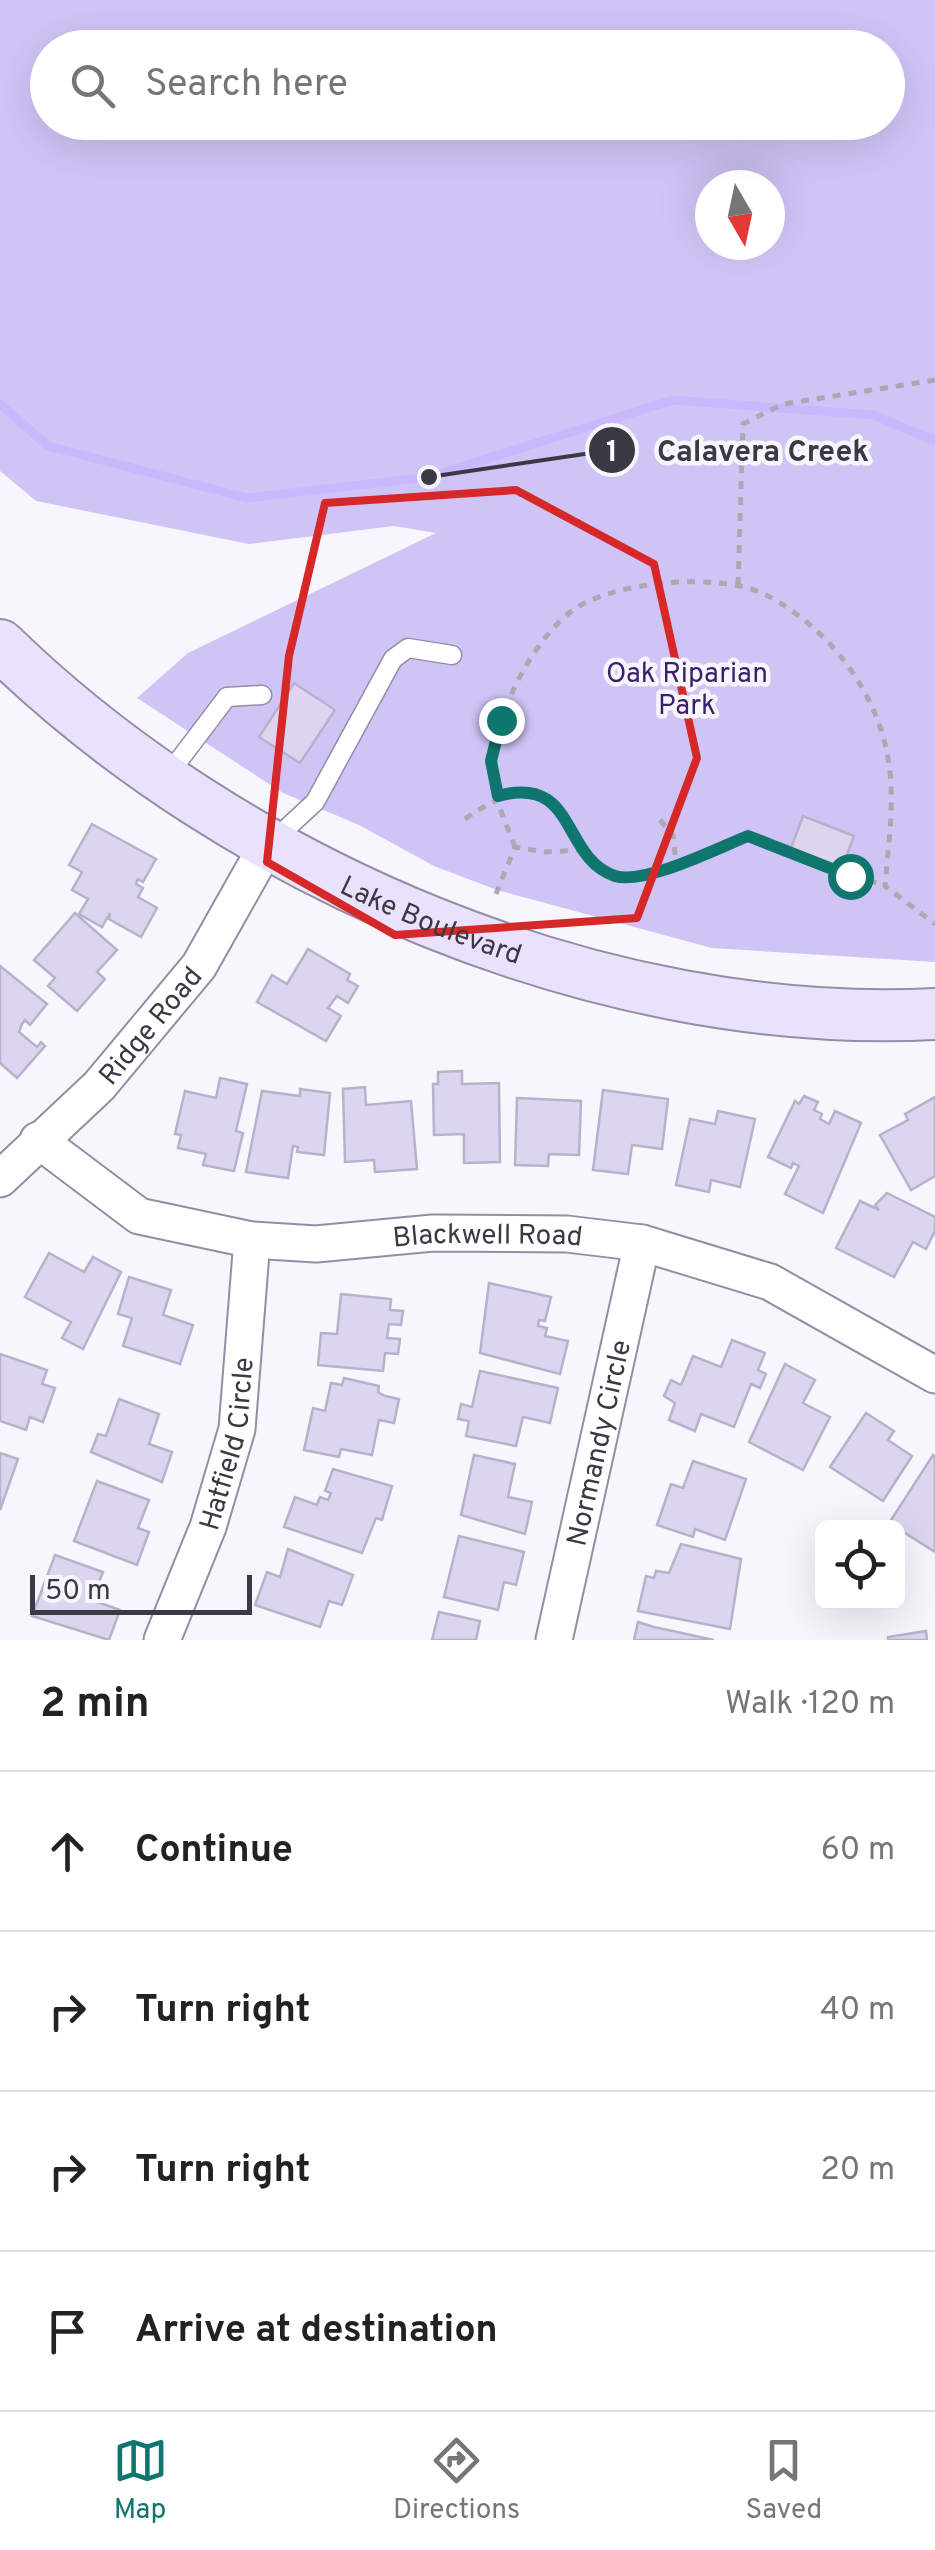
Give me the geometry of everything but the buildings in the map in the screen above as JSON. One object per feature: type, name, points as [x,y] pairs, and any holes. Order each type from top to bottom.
[{"type":"main road","name":"Lake Boulevard","points":[[0,645],[30,675],[164,780],[266,847],[329,878],[526,956],[637,987],[768,1008],[935,1014]]},
{"type":"street","name":"Ridge Road","points":[[0,1179],[99,1086],[199,966],[266,847]]},
{"type":"street","name":"Blackwell Road","points":[[38,1140],[139,1216],[252,1240],[316,1244],[432,1232],[568,1234],[642,1243],[770,1282],[935,1375]]},
{"type":"street","name":"Hatfield Circle","points":[[162,1640],[208,1527],[237,1429],[252,1240]]},
{"type":"street","name":"Normandy Circle","points":[[554,1640],[642,1243]]},
{"type":"lane","points":[[266,847],[315,802],[393,659],[408,648],[452,655]]},
{"type":"lane","points":[[164,780],[227,698],[262,695]]},
{"type":"path","points":[[738,585],[742,424],[783,404],[935,380]]},
{"type":"path","points":[[496,894],[515,847],[491,761],[520,672],[574,610],[628,588],[694,581],[738,585],[764,594],[828,640],[872,709],[890,764],[884,886]]},
{"type":"path","points":[[465,819],[498,796],[518,790],[542,797],[574,828],[582,850],[614,876],[642,876],[748,836],[884,886],[935,924]]},
{"type":"path","points":[[660,820],[673,835],[676,864]]},
{"type":"path","points":[[515,847],[545,852],[582,850]]},
{"type":"highlighted area","points":[[516,490],[654,564],[697,758],[637,918],[395,935],[267,862],[289,656],[325,503]]},
{"type":"green space","name":"Oak Riparian Park","points":[[0,0],[935,0],[935,962],[712,948],[497,890],[434,866],[359,825],[283,793],[137,698],[188,653],[436,533],[394,526],[249,544],[36,501],[0,471]]},
{"type":"waterway","points":[[0,404],[48,446],[247,498],[429,477],[673,400],[874,415],[935,441]]},
{"type":"place","name":"Calavera Creek","points":[[429,477]]},
{"type":"route","points":[[501,720],[491,761],[498,796],[518,790],[556,806],[574,828],[582,850],[614,876],[642,876],[748,836],[850,876]]}]
